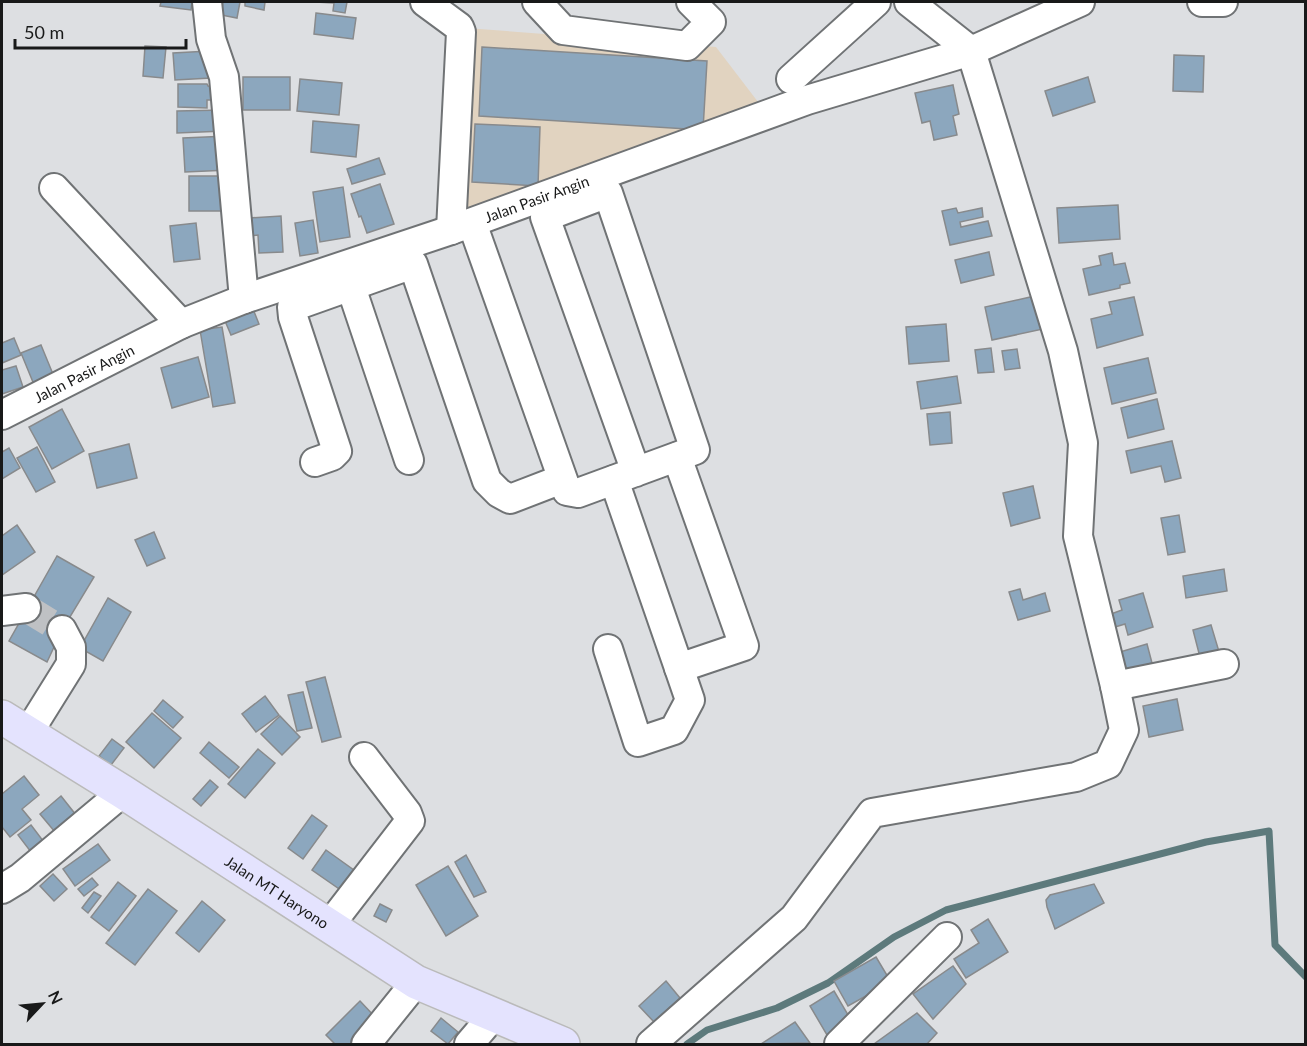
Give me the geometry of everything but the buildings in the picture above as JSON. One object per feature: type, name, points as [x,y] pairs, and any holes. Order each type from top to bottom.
[{"type":"main road","name":"Jalan MT Haryono","points":[[15,725],[123,792],[416,982],[563,1044]]},
{"type":"street","points":[[207,2],[211,39],[224,77],[244,299]]},
{"type":"street","points":[[425,2],[459,27],[461,32],[462,227],[567,491],[578,493],[625,476],[677,457],[695,450],[608,193],[545,217],[625,476],[679,669],[690,700],[674,730],[638,742],[608,649]]},
{"type":"street","points":[[537,2],[563,30],[687,46],[711,22],[691,2]]},
{"type":"street","points":[[791,79],[876,2]]},
{"type":"street","points":[[651,1044],[794,918],[872,813],[1076,777],[1108,764],[1124,730],[1078,536],[1083,443],[1065,361],[1042,279],[971,51],[909,2]]},
{"type":"street","name":"Jalan Pasir Angin","points":[[2,415],[182,324],[244,299],[462,227],[807,100],[971,51],[1080,2]]},
{"type":"street","points":[[1202,2],[1223,2]]},
{"type":"street","points":[[54,188],[182,324]]},
{"type":"street","points":[[315,462],[332,456],[337,451],[292,317],[292,307],[350,284],[413,264],[487,481],[499,493],[510,499],[562,479]]},
{"type":"street","points":[[350,284],[409,460]]},
{"type":"street","points":[[677,457],[744,646],[679,669]]},
{"type":"street","points":[[15,725],[71,664],[71,647],[62,630]]},
{"type":"street","points":[[1115,686],[1224,664]]},
{"type":"street","points":[[329,926],[410,821],[407,813],[364,757]]},
{"type":"street","points":[[2,889],[20,878],[123,792]]},
{"type":"street","points":[[839,1044],[947,937]]},
{"type":"street","points":[[366,1044],[416,982]]},
{"type":"street","points":[[469,1044],[493,1016]]},
{"type":"shaded area","points":[[466,28],[716,47],[765,111],[455,216]]},
{"type":"waterway","points":[[687,1044],[707,1030],[777,1008],[828,983],[894,937],[946,910],[1206,842],[1269,831],[1275,945],[1306,977]]},
{"type":"tunnel","points":[[26,608],[62,630]]}]
